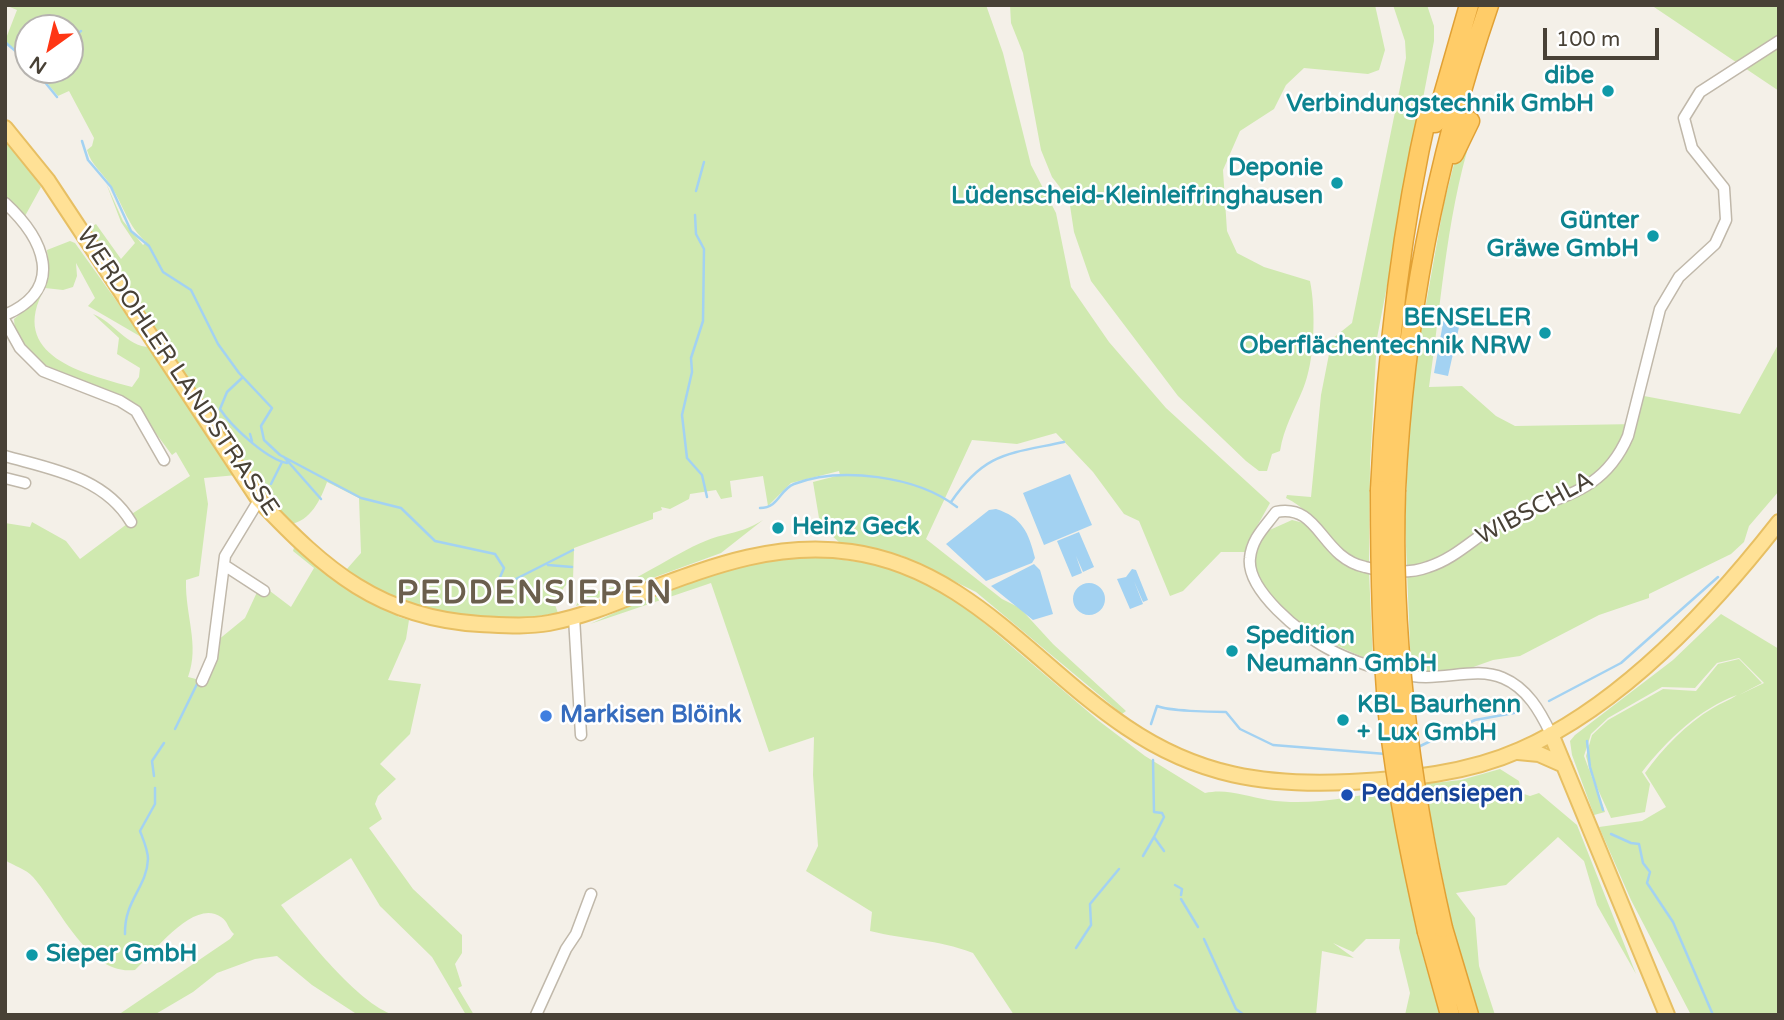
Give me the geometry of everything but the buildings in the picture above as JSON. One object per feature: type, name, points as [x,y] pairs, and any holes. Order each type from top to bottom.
[{"type":"highway","points":[[1417,232],[1445,80],[1469,5]]},
{"type":"highway","points":[[1417,232],[1489,5]]},
{"type":"highway","points":[[1429,107],[1399,427],[1388,490],[1405,708],[1435,930],[1450,1015]]},
{"type":"highway","points":[[1417,232],[1470,121]]},
{"type":"highway","points":[[1435,930],[1469,1015]]},
{"type":"main road","name":"WERDOHLER LANDSTRASSE","points":[[5,128],[48,181],[259,500],[287,530],[351,582],[376,599],[404,611],[457,622],[519,626],[574,617],[691,573],[750,555],[812,548],[855,552],[899,563],[970,600],[1122,724],[1172,754],[1217,772],[1255,780],[1296,785],[1381,780],[1441,773],[1517,752],[1599,705],[1641,670],[1707,605],[1779,522]]},
{"type":"main road","points":[[1550,734],[1667,1015]]},
{"type":"main road","points":[[1517,752],[1539,754],[1564,765]]},
{"type":"street","name":"WIBSCHLA","points":[[1550,734],[1521,687],[1500,676],[1488,673],[1429,678],[1411,676],[1374,667],[1319,643],[1276,608],[1255,581],[1250,567],[1255,538],[1276,512],[1288,510],[1310,520],[1343,560],[1369,568],[1421,569],[1444,561],[1498,524],[1576,494],[1599,478],[1617,456],[1628,436],[1664,300],[1679,277],[1715,244],[1726,220],[1724,188],[1692,148],[1684,118],[1700,93],[1779,41]]},
{"type":"street","points":[[5,203],[34,234],[41,247],[43,265],[36,291],[24,304],[5,315]]},
{"type":"street","points":[[5,321],[20,348],[43,371],[120,401],[136,411],[164,460]]},
{"type":"street","points":[[5,456],[82,479],[111,500],[131,522]]},
{"type":"street","points":[[5,478],[25,483]]},
{"type":"street","points":[[202,681],[212,657],[225,556],[259,500]]},
{"type":"street","points":[[224,565],[264,591]]},
{"type":"street","points":[[574,617],[581,736]]},
{"type":"street","points":[[537,1015],[566,949],[573,940],[591,894]]},
{"type":"green space","points":[[5,5],[986,5],[1003,53],[1031,165],[1056,213],[1071,287],[1109,342],[1166,408],[1270,503],[1246,546],[1247,552],[1221,552],[1183,591],[1170,596],[1139,521],[1124,514],[1093,472],[1056,433],[1017,444],[972,440],[926,539],[1002,599],[1020,608],[1053,644],[1126,711],[1122,714],[976,592],[903,556],[840,543],[830,534],[812,529],[819,518],[813,482],[840,475],[839,471],[791,483],[768,506],[763,476],[730,481],[732,497],[721,499],[716,490],[690,494],[689,499],[670,509],[661,507],[662,510],[653,513],[653,519],[574,548],[573,580],[565,586],[554,602],[558,613],[531,617],[475,617],[447,613],[393,597],[346,570],[361,553],[359,498],[327,482],[309,514],[290,524],[269,502],[257,482],[253,481],[88,229],[96,224],[121,259],[135,243],[121,222],[106,183],[123,221],[143,245],[146,242],[135,229],[111,186],[94,165],[87,150],[92,146],[94,138],[69,91],[58,96],[48,84],[84,84],[84,14],[15,14],[17,10]]},
{"type":"green space","points":[[1010,5],[1375,5],[1385,50],[1379,70],[1368,74],[1304,68],[1286,85],[1274,109],[1240,131],[1223,170],[1227,231],[1237,253],[1264,267],[1310,281],[1312,293],[1314,321],[1307,378],[1280,451],[1272,454],[1267,471],[1259,471],[1246,461],[1178,396],[1091,281],[1074,232],[1069,199],[1052,177],[1041,150],[1023,53],[1011,23]]},
{"type":"green space","points":[[1393,5],[1427,5],[1434,26],[1434,41],[1377,338],[1370,465],[1369,564],[1345,553],[1308,514],[1286,498],[1287,495],[1311,497],[1321,395],[1332,339],[1352,323],[1406,58],[1405,41]]},
{"type":"green space","points":[[1651,5],[1779,5],[1779,91]]},
{"type":"green space","points":[[14,18],[14,48],[5,41]]},
{"type":"green space","points":[[1477,120],[1452,218],[1429,387],[1462,386],[1496,416],[1515,426],[1637,424],[1644,396],[1740,414],[1779,343],[1779,491],[1749,526],[1744,542],[1731,554],[1649,594],[1649,598],[1599,615],[1520,656],[1441,674],[1411,671],[1405,521],[1411,388],[1444,203],[1456,156]]},
{"type":"green space","points":[[5,134],[34,168],[32,174],[41,187],[25,216],[5,195]]},
{"type":"green space","points":[[70,241],[75,243],[143,338],[88,306],[95,298],[76,263],[77,276],[73,287],[63,290],[45,288],[36,311],[36,330],[43,346],[56,358],[74,368],[132,387],[139,377],[140,368],[117,354],[119,338],[93,314],[127,339],[150,347],[237,475],[204,478],[208,504],[199,576],[186,580],[193,653],[188,677],[200,680],[212,645],[245,618],[258,590],[266,588],[291,607],[314,568],[293,551],[295,544],[399,617],[409,620],[406,639],[388,680],[421,684],[410,734],[380,764],[396,779],[378,796],[375,804],[382,819],[369,828],[413,889],[462,935],[462,953],[455,964],[462,986],[458,988],[474,1015],[466,1015],[432,957],[380,906],[351,858],[281,905],[333,968],[364,997],[394,1015],[358,1015],[312,985],[277,956],[255,959],[217,973],[193,992],[154,1015],[118,1015],[230,939],[234,934],[225,921],[210,913],[198,915],[174,930],[135,970],[118,969],[103,962],[76,937],[33,877],[5,860],[5,523],[30,527],[32,522],[66,541],[80,559],[127,524],[124,519],[190,476],[176,452],[172,455],[134,404],[40,363],[15,332],[14,319],[36,298],[45,281],[47,250]]},
{"type":"green space","points":[[763,520],[721,553],[576,606],[590,594],[623,584],[699,544]]},
{"type":"green space","points":[[1292,520],[1308,524],[1334,554],[1348,565],[1369,572],[1373,661],[1340,647],[1304,626],[1273,601],[1262,586],[1254,560],[1263,533]]},
{"type":"green space","points":[[814,556],[882,565],[950,594],[1099,721],[1145,756],[1205,793],[1228,792],[1283,802],[1313,802],[1388,790],[1417,935],[1440,1015],[1405,1015],[1410,993],[1399,948],[1400,939],[1366,939],[1353,952],[1333,943],[1354,958],[1322,951],[1316,1015],[1014,1015],[973,953],[947,945],[870,931],[872,912],[806,871],[818,846],[813,775],[814,737],[769,752],[711,583],[590,624],[716,571],[760,560]]},
{"type":"green space","points":[[1721,614],[1779,649],[1779,1015],[1691,1015],[1631,900],[1599,827],[1642,821],[1666,807],[1645,773],[1684,729],[1703,714],[1737,695],[1710,708],[1697,717],[1662,748],[1642,772],[1650,784],[1645,812],[1611,818],[1590,772],[1605,812],[1594,815],[1572,755],[1570,741],[1575,735],[1673,660]],"holes":[[[1739,658],[1764,683],[1739,695],[1762,683],[1739,659],[1718,664],[1696,691],[1663,689],[1608,720],[1592,735],[1586,756],[1590,772],[1584,756],[1591,734],[1608,718],[1662,687],[1695,688],[1717,663]]]},
{"type":"green space","points":[[1500,769],[1519,781],[1521,793],[1530,796],[1539,793],[1577,825],[1636,974],[1597,905],[1584,861],[1558,837],[1506,885],[1456,893],[1475,918],[1479,966],[1495,1015],[1479,1015],[1452,925],[1424,784],[1461,780]]},
{"type":"water","points":[[1445,312],[1462,314],[1448,376],[1434,373]]},
{"type":"water","points":[[1070,474],[1092,525],[1044,545],[1023,493]]},
{"type":"water","points":[[989,510],[1005,512],[1023,527],[1035,558],[1032,563],[986,581],[946,544]]},
{"type":"water","points":[[1079,532],[1094,567],[1083,572],[1076,556],[1082,573],[1072,577],[1057,541]]},
{"type":"water","points":[[1034,564],[1040,570],[1053,614],[1033,620],[991,586]]},
{"type":"water","points":[[1132,569],[1136,570],[1148,600],[1143,602],[1134,581],[1143,604],[1130,609],[1117,579],[1126,577]]},
{"type":"water","points":[[1089,583],[1100,588],[1105,599],[1100,610],[1089,615],[1078,610],[1073,599],[1078,588]]},
{"type":"waterway","points":[[5,42],[14,50]]},
{"type":"waterway","points":[[46,84],[57,97]]},
{"type":"waterway","points":[[82,141],[88,160],[111,187],[131,231],[149,246],[163,272],[191,290],[218,344],[239,373],[272,408],[261,426],[264,440],[280,455],[361,498],[401,508],[435,541],[495,554],[504,568],[498,582],[502,586],[573,550]]},
{"type":"waterway","points":[[696,191],[704,162]]},
{"type":"waterway","points":[[695,215],[696,234],[704,249],[703,321],[691,358],[692,372],[682,415],[687,458],[702,475],[707,497]]},
{"type":"waterway","points":[[243,377],[227,392],[220,409],[250,441],[269,455],[287,463]]},
{"type":"waterway","points":[[250,434],[252,441]]},
{"type":"waterway","points":[[951,502],[975,473],[987,464],[1013,453],[1064,442]]},
{"type":"waterway","points":[[284,457],[321,499]]},
{"type":"waterway","points":[[271,484],[282,462]]},
{"type":"waterway","points":[[760,508],[771,505],[794,484],[833,476],[855,475],[900,481],[940,496],[957,507]]},
{"type":"waterway","points":[[548,565],[572,567]]},
{"type":"waterway","points":[[1549,701],[1621,663],[1718,577]]},
{"type":"waterway","points":[[175,729],[198,682]]},
{"type":"waterway","points":[[1151,724],[1157,706],[1226,712],[1240,729],[1273,745],[1386,754]]},
{"type":"waterway","points":[[1416,748],[1475,720],[1514,713]]},
{"type":"waterway","points":[[1587,741],[1590,767],[1603,810]]},
{"type":"waterway","points":[[154,776],[152,761],[164,743]]},
{"type":"waterway","points":[[1153,760],[1154,812],[1162,813],[1164,817],[1154,837],[1164,851]]},
{"type":"waterway","points":[[125,934],[128,912],[147,869],[147,852],[140,831],[155,804],[155,788]]},
{"type":"waterway","points":[[1611,834],[1639,844],[1643,863],[1650,872],[1647,883],[1673,922],[1713,1015]]},
{"type":"waterway","points":[[1143,856],[1154,837]]},
{"type":"waterway","points":[[1076,948],[1091,925],[1090,904],[1119,869]]},
{"type":"waterway","points":[[1175,885],[1182,889],[1181,895]]},
{"type":"waterway","points":[[1181,899],[1198,927]]},
{"type":"waterway","points":[[1204,939],[1236,1009],[1244,1015]]},
{"type":"place","name":"dibe Verbindungstechnik GmbH","points":[[1608,91]]},
{"type":"place","name":"Deponie Lüdenscheid-Kleinleifringhausen","points":[[1337,183]]},
{"type":"place","name":"Günter Gräwe GmbH","points":[[1653,236]]},
{"type":"place","name":"BENSELER Oberflächentechnik NRW","points":[[1545,333]]},
{"type":"place","name":"Heinz Geck","points":[[778,528]]},
{"type":"place","name":"Spedition Neumann GmbH","points":[[1232,651]]},
{"type":"place","name":"Markisen Blöink","points":[[546,716]]},
{"type":"place","name":"KBL Baurhenn + Lux GmbH","points":[[1343,720]]},
{"type":"place","name":"Peddensiepen","points":[[1347,795]]},
{"type":"place","name":"Sieper GmbH","points":[[32,955]]},
{"type":"district","name":"PEDDENSIEPEN","points":[[535,595]]}]
